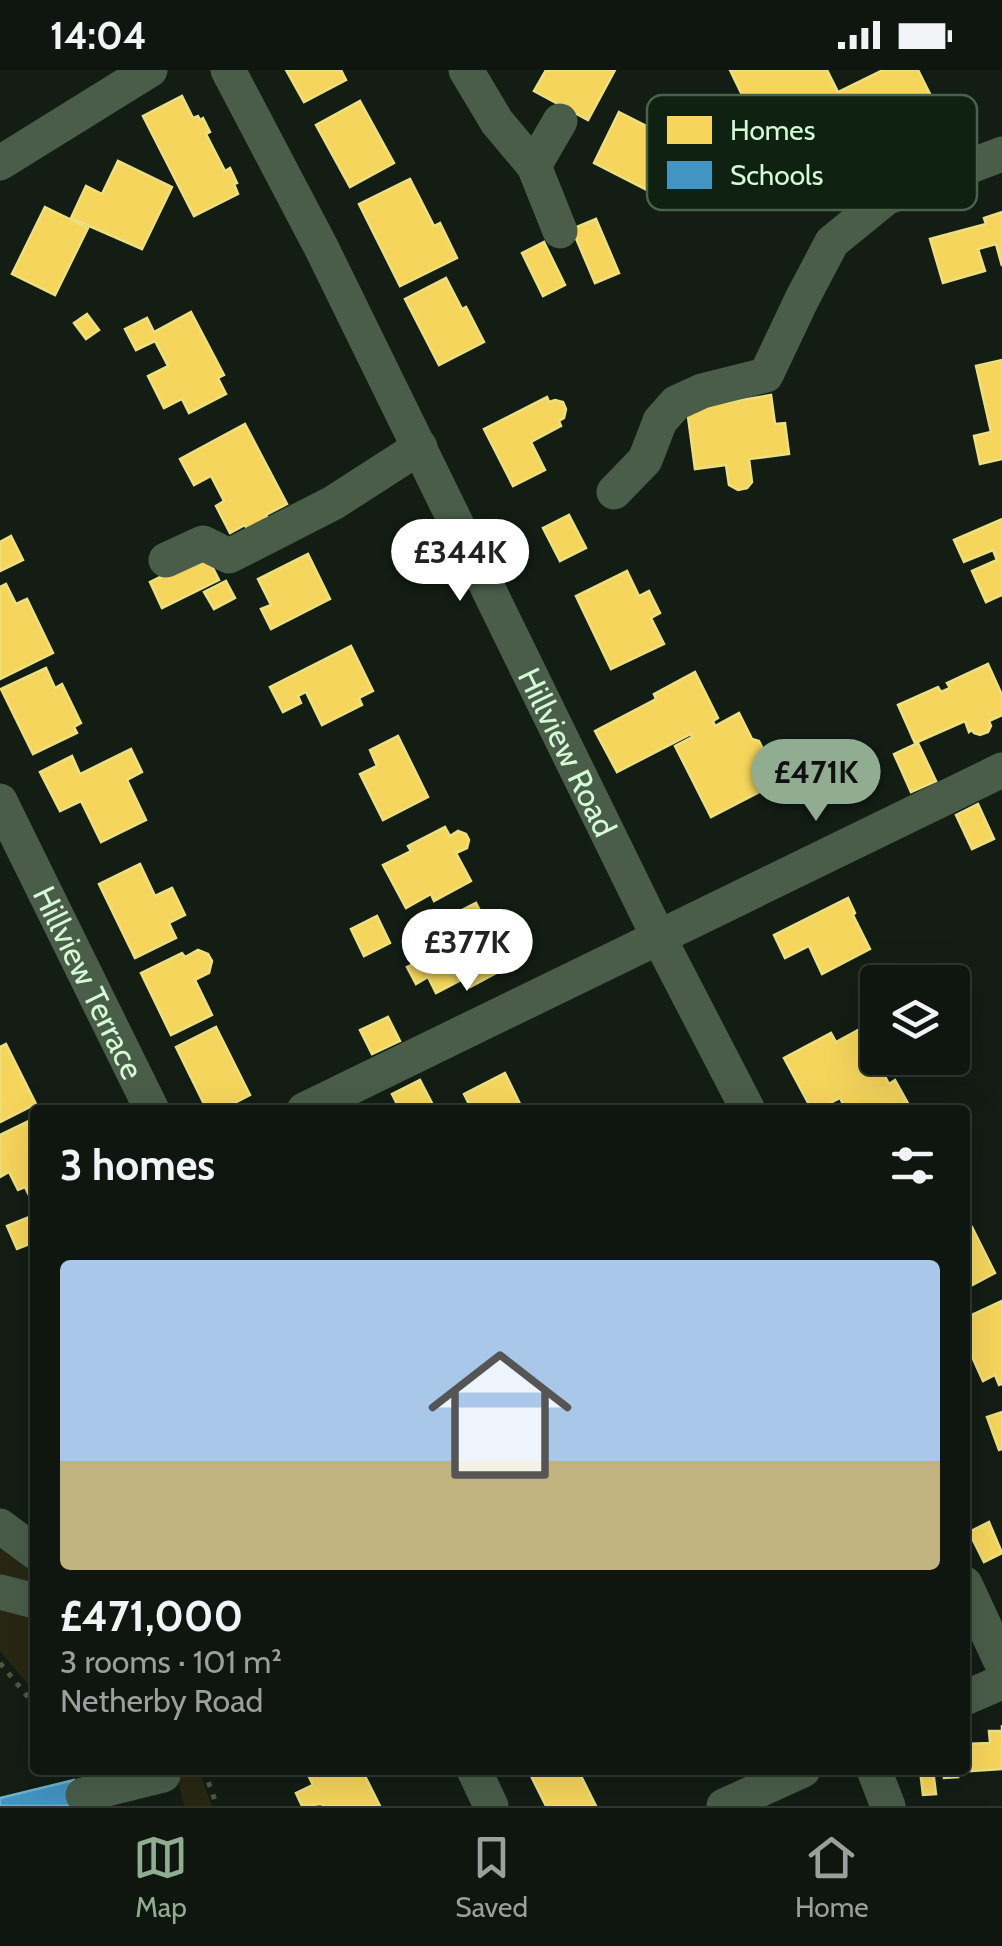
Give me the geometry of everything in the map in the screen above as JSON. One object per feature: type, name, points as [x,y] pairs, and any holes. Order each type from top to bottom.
[{"type":"street","points":[[0,163],[150,70]]},
{"type":"street","name":"Hillview Road","points":[[228,70],[322,249],[658,936],[745,1105]]},
{"type":"street","points":[[466,70],[497,122],[534,166],[560,230]]},
{"type":"street","points":[[534,166],[560,121]]},
{"type":"street","points":[[977,163],[1002,154]]},
{"type":"street","points":[[614,492],[646,460],[660,422],[676,403],[702,391],[766,375],[832,242],[871,210]]},
{"type":"street","points":[[166,560],[203,543],[229,556],[332,503],[420,446]]},
{"type":"street","points":[[314,1105],[1002,770]]},
{"type":"street","name":"Hillview Terrace","points":[[0,801],[150,1105]]},
{"type":"street","points":[[0,1526],[30,1548]]},
{"type":"street","points":[[0,1592],[30,1600]]},
{"type":"street","points":[[970,1595],[1002,1664]]},
{"type":"street","points":[[970,1696],[1002,1682]]},
{"type":"street","points":[[476,1775],[491,1806]]},
{"type":"street","points":[[724,1806],[792,1775]]},
{"type":"street","points":[[876,1775],[888,1806]]},
{"type":"street","points":[[83,1795],[164,1784]]},
{"type":"path","points":[[0,1663],[30,1703]]},
{"type":"path","points":[[206,1775],[217,1806]]},
{"type":"shaded area","points":[[0,1545],[30,1563],[30,1583],[0,1576]]},
{"type":"shaded area","points":[[0,1609],[30,1616],[30,1687],[0,1651]]},
{"type":"shaded area","points":[[177,1775],[201,1775],[212,1806],[184,1806]]},
{"type":"building: Homes","points":[[286,70],[341,70],[346,80],[304,102]]},
{"type":"building: Homes","points":[[546,70],[615,70],[588,120],[534,91]]},
{"type":"building: Homes","points":[[730,70],[827,70],[838,92],[883,70],[918,70],[930,95],[742,95]]},
{"type":"building: Homes","points":[[182,96],[193,118],[203,118],[210,132],[206,134],[225,171],[230,168],[237,183],[234,184],[238,194],[194,216],[143,116]]},
{"type":"building: Homes","points":[[360,101],[394,163],[350,187],[316,125]]},
{"type":"building: Homes","points":[[619,112],[647,126],[647,190],[594,163]]},
{"type":"building: Homes","points":[[118,161],[172,187],[142,249],[71,218],[86,186],[102,194]]},
{"type":"building: Homes","points":[[410,179],[434,226],[440,223],[457,258],[400,286],[359,204]]},
{"type":"building: Homes","points":[[45,207],[88,228],[55,295],[12,274]]},
{"type":"building: Homes","points":[[1002,212],[1002,266],[996,244],[978,249],[985,271],[943,283],[930,239],[986,224],[984,218]]},
{"type":"building: Homes","points":[[596,219],[619,273],[595,283],[572,229]]},
{"type":"building: Homes","points":[[544,242],[565,285],[543,296],[522,253]]},
{"type":"building: Homes","points":[[446,278],[484,342],[439,365],[405,299]]},
{"type":"building: Homes","points":[[191,312],[224,375],[218,378],[226,394],[189,413],[182,399],[164,408],[148,376],[168,366],[155,341],[136,350],[125,329],[147,318],[154,332]]},
{"type":"building: Homes","points":[[87,314],[99,330],[86,339],[74,323]]},
{"type":"building: Homes","points":[[1002,360],[1002,459],[980,464],[974,436],[991,432],[976,366]]},
{"type":"building: Homes","points":[[771,395],[775,424],[785,423],[789,454],[749,459],[752,482],[738,490],[729,485],[726,465],[695,469],[687,409]]},
{"type":"building: Homes","points":[[547,397],[549,402],[563,402],[566,409],[559,421],[561,426],[531,442],[545,470],[513,486],[484,429]]},
{"type":"building: Homes","points":[[245,424],[287,504],[266,515],[273,529],[252,540],[245,525],[230,533],[216,506],[224,501],[211,476],[194,485],[180,459]]},
{"type":"building: Homes","points":[[569,515],[586,548],[560,561],[543,528]]},
{"type":"building: Homes","points":[[1002,519],[1002,595],[986,602],[972,571],[997,560],[993,550],[964,562],[954,540]]},
{"type":"building: Homes","points":[[11,536],[23,560],[0,571],[0,542]]},
{"type":"building: Homes","points":[[206,554],[219,580],[162,608],[150,582]]},
{"type":"building: Homes","points":[[308,554],[330,599],[271,629],[261,609],[271,605],[258,579]]},
{"type":"building: Homes","points":[[627,571],[639,596],[649,591],[660,613],[651,618],[664,644],[611,669],[576,596]]},
{"type":"building: Homes","points":[[226,581],[235,598],[214,609],[204,592]]},
{"type":"building: Homes","points":[[6,584],[16,604],[27,599],[53,653],[0,679],[0,587]]},
{"type":"building: Homes","points":[[351,646],[373,691],[359,698],[362,705],[322,725],[306,692],[298,696],[301,703],[283,712],[270,687]]},
{"type":"building: Homes","points":[[988,664],[1002,695],[1002,715],[989,721],[988,732],[969,732],[965,721],[915,743],[898,705],[938,687],[941,692],[950,688],[947,683]]},
{"type":"building: Homes","points":[[46,668],[55,688],[62,684],[81,723],[74,727],[77,733],[33,754],[1,689]]},
{"type":"building: Homes","points":[[695,672],[718,718],[713,721],[715,726],[739,713],[752,739],[759,741],[764,751],[762,759],[775,784],[711,817],[675,746],[691,734],[617,772],[595,731],[656,699],[654,694]]},
{"type":"building: Homes","points":[[398,736],[428,797],[383,820],[360,774],[377,766],[370,750]]},
{"type":"building: Homes","points":[[918,743],[936,781],[911,792],[894,754]]},
{"type":"building: Homes","points":[[131,749],[142,772],[127,780],[146,820],[101,842],[81,801],[60,811],[40,772],[72,756],[80,774]]},
{"type":"building: Homes","points":[[978,804],[994,839],[972,849],[956,815]]},
{"type":"building: Homes","points":[[445,827],[450,836],[458,831],[469,840],[467,848],[456,853],[471,881],[434,901],[431,894],[406,908],[383,865],[411,851],[408,846]]},
{"type":"building: Homes","points":[[140,864],[155,896],[172,888],[185,915],[169,923],[176,938],[135,958],[99,884]]},
{"type":"building: Homes","points":[[848,898],[870,949],[822,974],[809,946],[785,958],[774,935]]},
{"type":"building: Homes","points":[[476,903],[509,966],[470,987],[465,978],[436,993],[428,977],[416,984],[407,967],[458,941],[446,918]]},
{"type":"building: Homes","points":[[377,916],[390,943],[364,956],[351,929]]},
{"type":"building: Homes","points":[[198,950],[208,954],[212,961],[209,973],[195,980],[212,1015],[171,1035],[141,973],[182,953],[185,957]]},
{"type":"building: Homes","points":[[388,1017],[400,1041],[372,1054],[360,1030]]},
{"type":"building: Homes","points":[[216,1027],[250,1095],[231,1105],[205,1105],[176,1047]]},
{"type":"building: Homes","points":[[860,1029],[860,1075],[884,1075],[889,1084],[895,1080],[909,1105],[844,1105],[840,1098],[827,1105],[809,1105],[784,1058],[831,1033],[836,1042]]},
{"type":"building: Homes","points":[[6,1044],[36,1104],[0,1122],[0,1047]]},
{"type":"building: Homes","points":[[505,1073],[521,1105],[470,1105],[464,1094]]},
{"type":"building: Homes","points":[[420,1080],[433,1105],[398,1105],[392,1094]]},
{"type":"building: Homes","points":[[30,1120],[30,1198],[25,1187],[18,1190],[9,1172],[0,1177],[0,1135]]},
{"type":"building: Homes","points":[[30,1217],[30,1244],[17,1249],[7,1226]]},
{"type":"building: Homes","points":[[970,1228],[995,1273],[970,1286]]},
{"type":"building: Homes","points":[[1002,1301],[1002,1384],[995,1375],[983,1381],[970,1352],[970,1316]]},
{"type":"building: Homes","points":[[1002,1412],[1002,1449],[999,1450],[987,1417]]},
{"type":"building: Homes","points":[[989,1522],[1002,1553],[984,1562],[970,1532]]},
{"type":"building: Homes","points":[[989,1731],[1002,1731],[1002,1769],[970,1771],[970,1744],[990,1743]]},
{"type":"building: Homes","points":[[308,1775],[364,1775],[380,1806],[302,1806],[296,1793],[313,1785]]},
{"type":"building: Homes","points":[[530,1775],[580,1775],[596,1806],[546,1806]]},
{"type":"building: Homes","points":[[921,1775],[934,1775],[936,1794],[923,1795]]},
{"type":"building: Schools","points":[[74,1780],[80,1806],[0,1806],[0,1798]]}]
